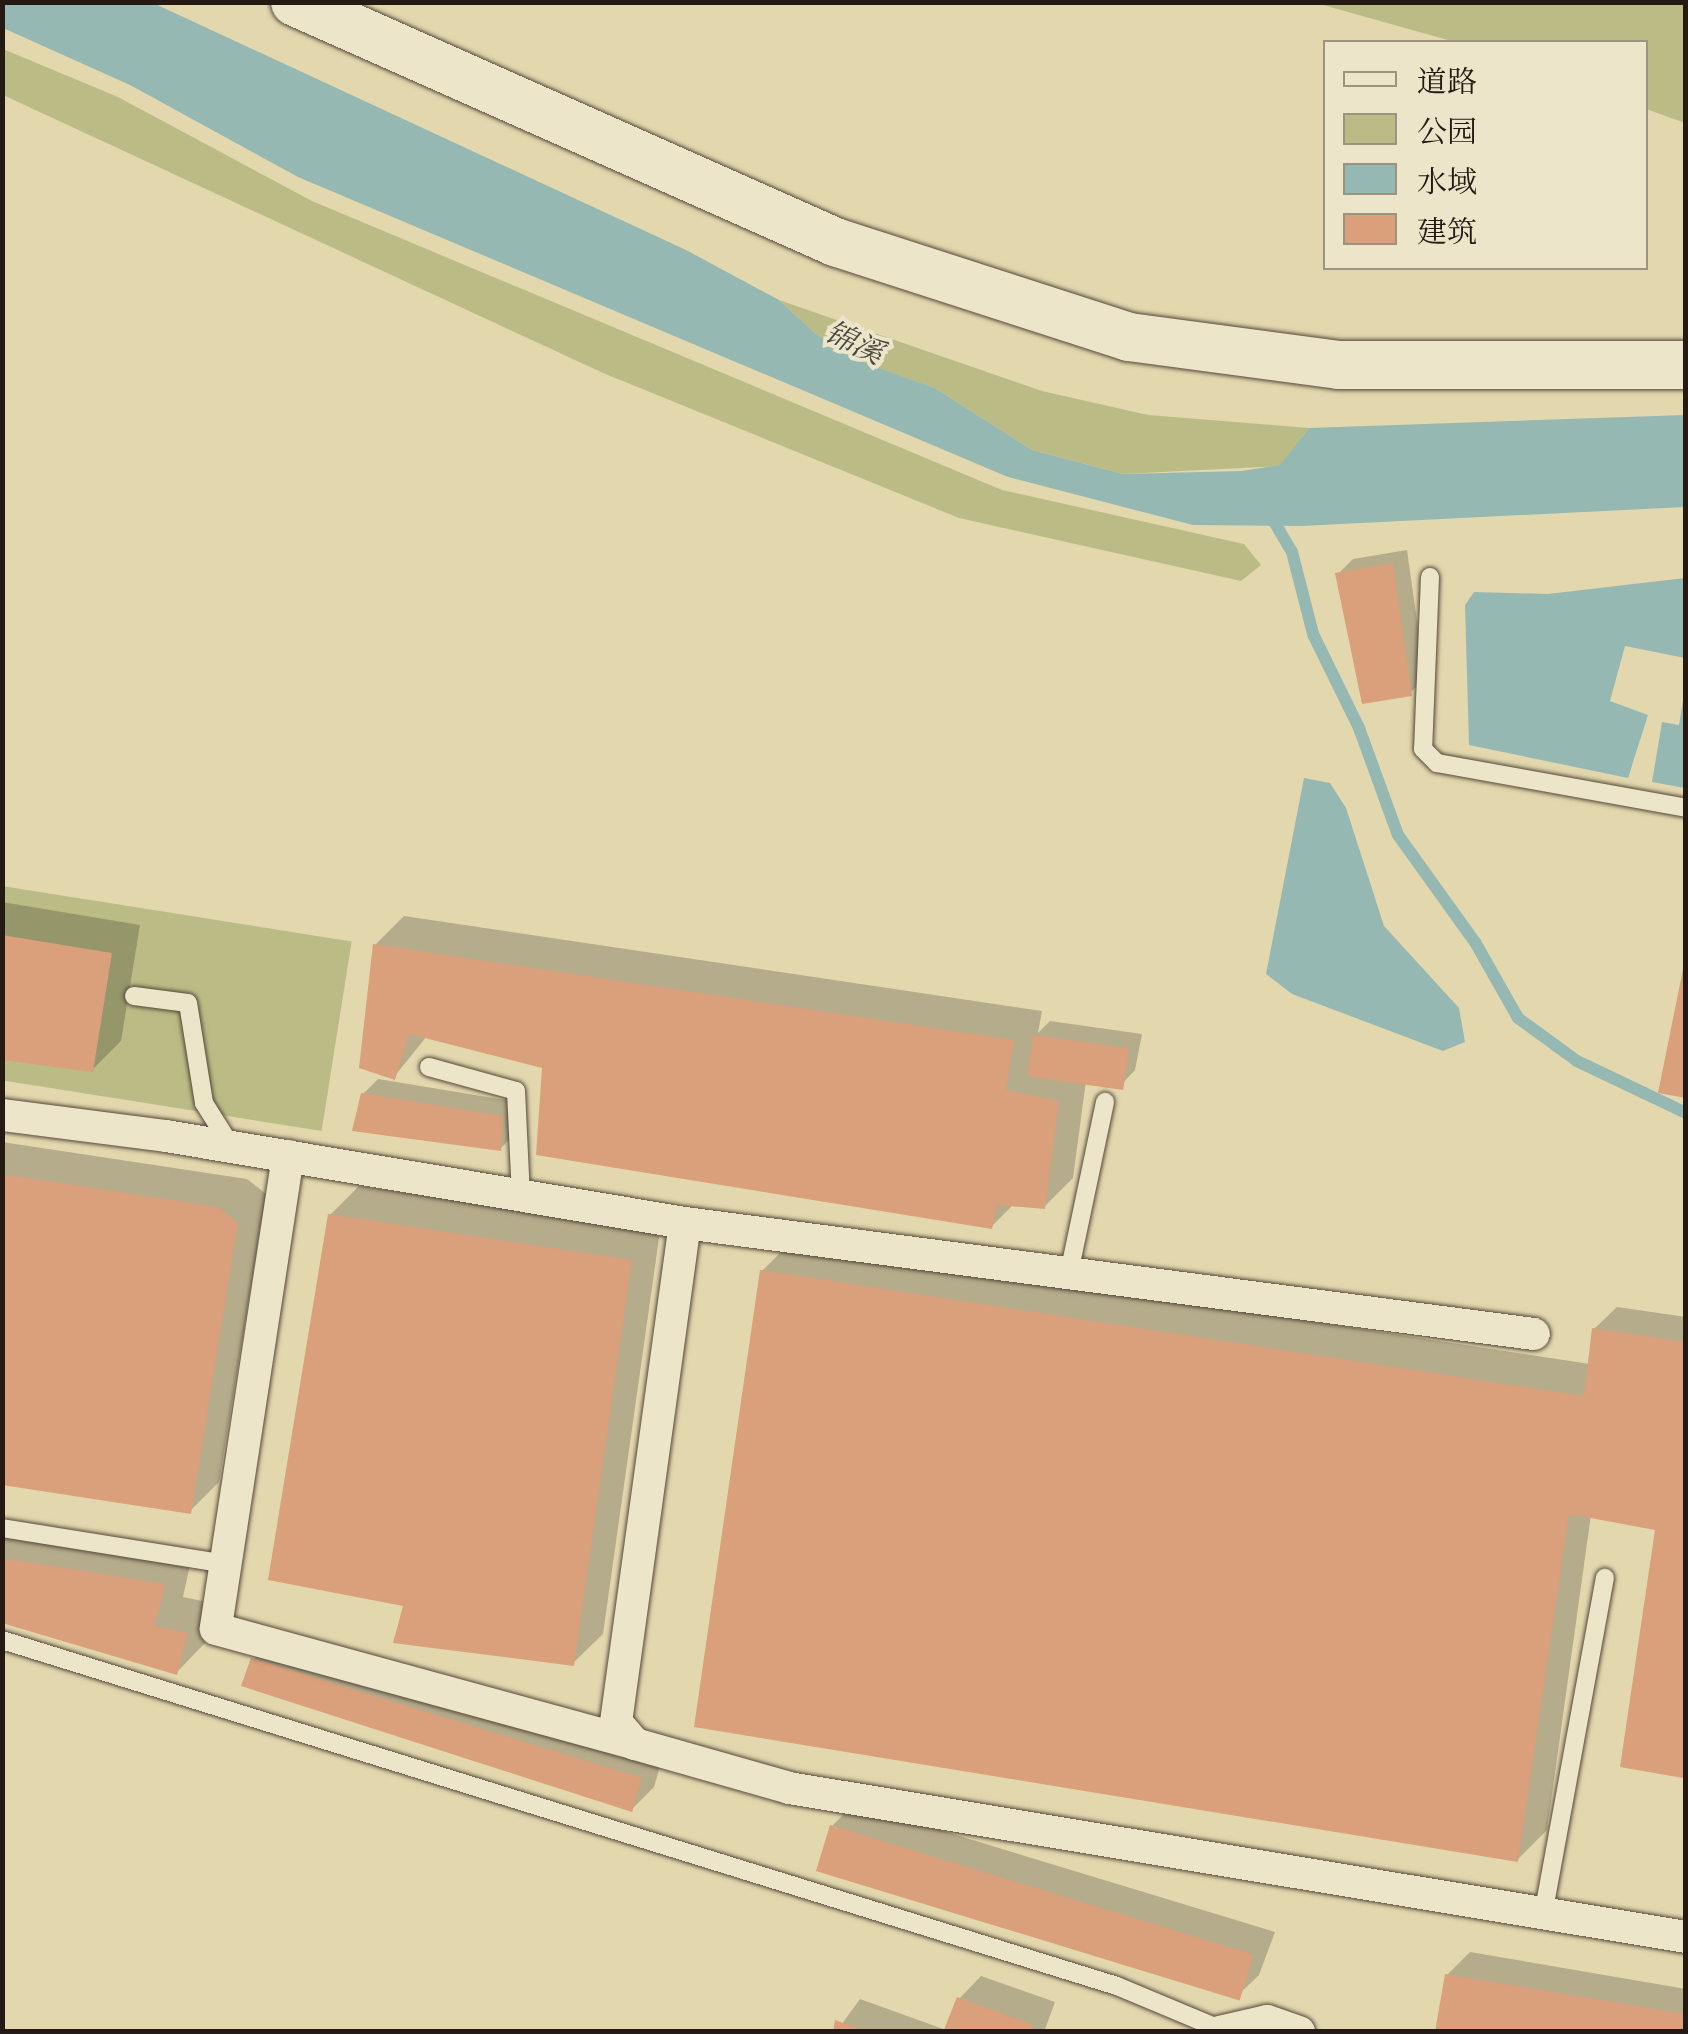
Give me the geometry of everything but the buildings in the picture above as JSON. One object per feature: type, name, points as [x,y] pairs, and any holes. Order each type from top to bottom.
[{"type":"street","points":[[294,2],[834,242],[1128,337],[1339,365],[1686,365]]},
{"type":"street","points":[[2,1115],[231,1146],[685,1223],[1534,1334]]},
{"type":"street","points":[[288,1156],[216,1629],[789,1788],[1686,1937]]},
{"type":"street","points":[[636,1744],[616,1722],[685,1223]]},
{"type":"street","points":[[1220,2030],[1267,2022],[1299,2032]]},
{"type":"lane","points":[[1430,577],[1423,748],[1438,764],[1686,808]]},
{"type":"lane","points":[[134,996],[188,1004],[204,1103],[231,1146]]},
{"type":"lane","points":[[429,1067],[516,1091],[521,1196]]},
{"type":"lane","points":[[1070,1273],[1104,1102]]},
{"type":"lane","points":[[2,1528],[226,1564]]},
{"type":"lane","points":[[1543,1914],[1605,1578]]},
{"type":"lane","points":[[2,1640],[1118,1986],[1220,2030]]},
{"type":"green space","points":[[1316,3],[1685,3],[1685,123],[1648,110],[1648,40],[1448,40]]},
{"type":"green space","points":[[3,49],[118,97],[312,201],[1002,490],[1244,544],[1261,565],[1241,581],[959,518],[603,373],[3,95]]},
{"type":"green space","points":[[779,300],[1042,391],[1148,415],[1309,428],[1280,466],[1123,474],[1032,450],[935,388],[868,365],[816,334]]},
{"type":"green space","points":[[2,886],[352,941],[322,1131],[2,1080]]},
{"type":"water","points":[[3,2],[153,3],[686,250],[779,300],[816,334],[867,364],[935,388],[1032,450],[1123,474],[1241,471],[1280,465],[1309,428],[1685,415],[1685,507],[1301,526],[1193,525],[1008,477],[298,177],[130,85],[3,28]]},
{"type":"water","points":[[1685,578],[1685,658],[1625,646],[1610,701],[1648,715],[1628,778],[1469,745],[1465,605],[1474,592],[1548,594]]},
{"type":"water","points":[[1685,687],[1685,788],[1652,782],[1662,722],[1679,725]]},
{"type":"water","points":[[1304,778],[1330,783],[1346,808],[1384,926],[1459,1008],[1465,1042],[1443,1051],[1292,994],[1266,974]]},
{"type":"waterway","points":[[1269,513],[1292,552],[1313,634],[1359,728],[1398,835],[1475,942],[1518,1018],[1577,1061],[1686,1113]]},
{"type":"water label","name":"锦溪","points":[[854,343]]}]
